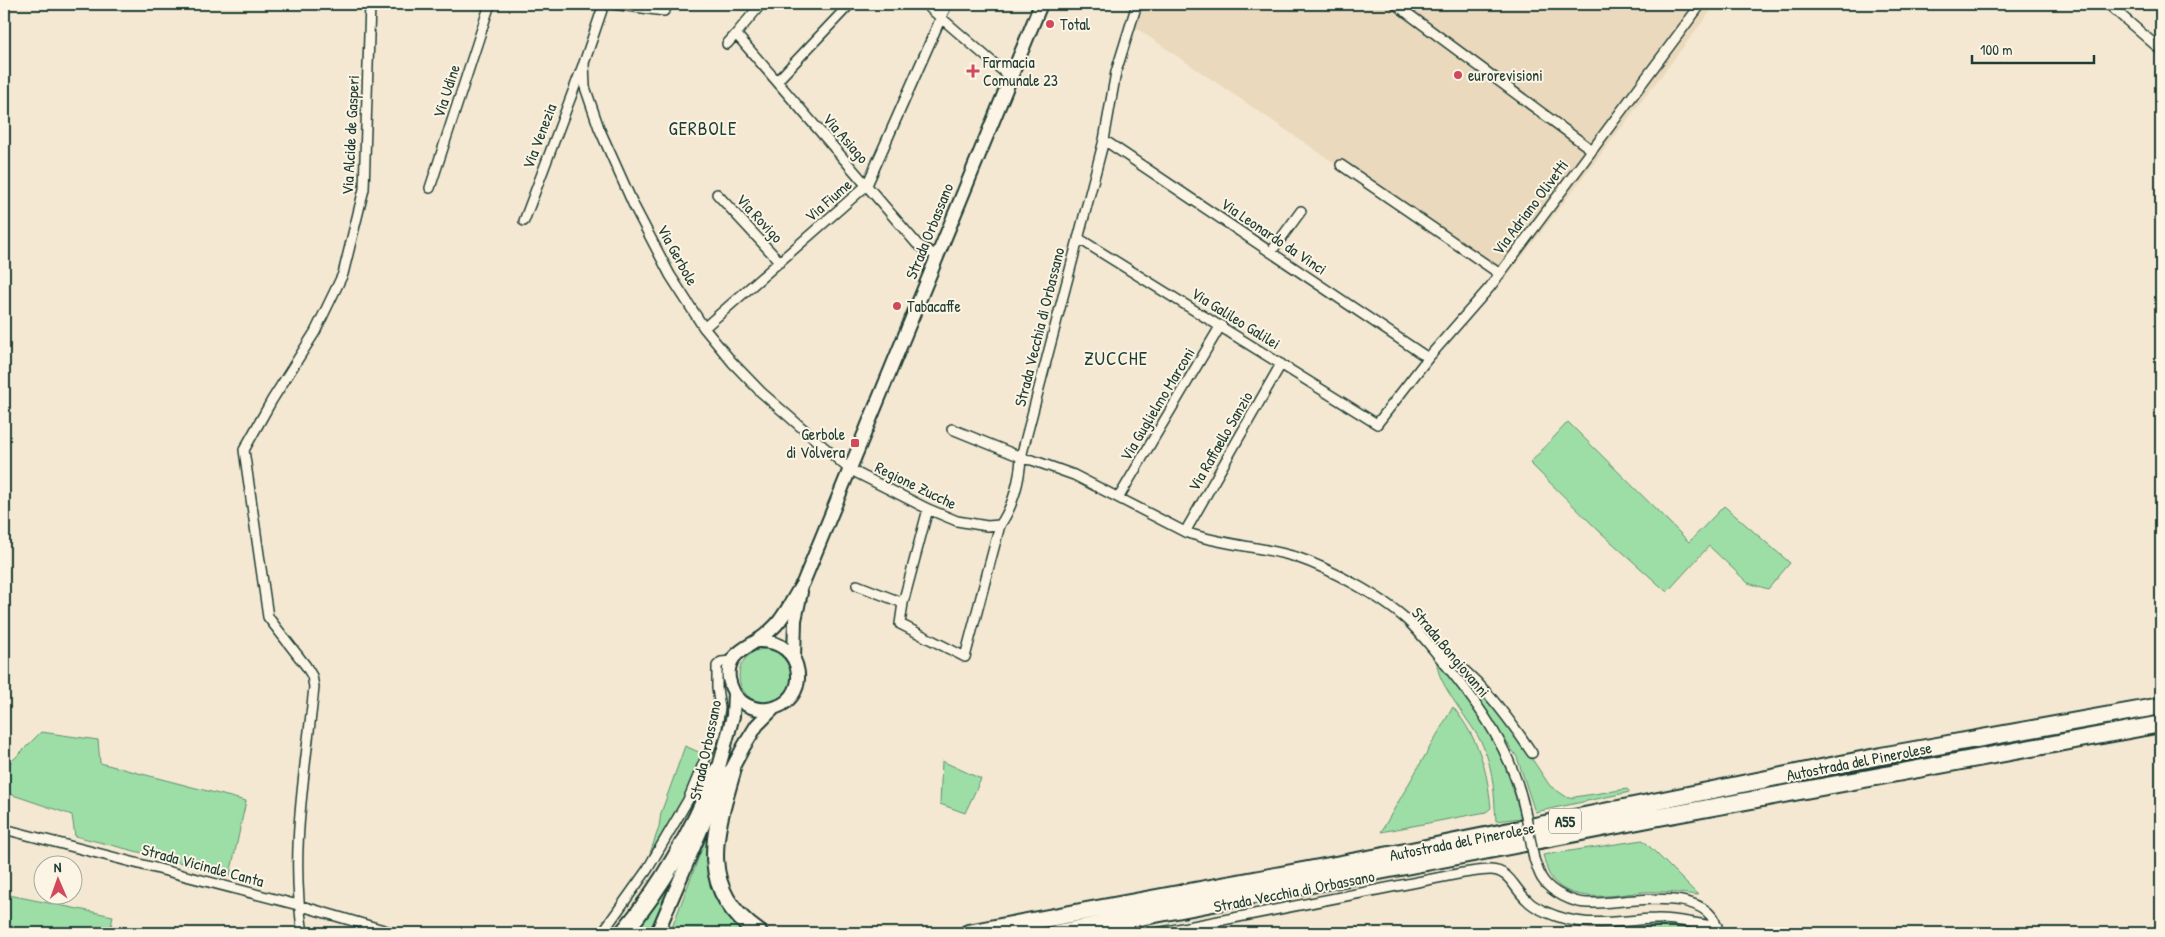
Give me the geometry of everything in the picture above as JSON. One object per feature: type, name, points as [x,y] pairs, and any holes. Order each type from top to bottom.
[{"type":"highway","name":"Autostrada del Pinerolese","points":[[968,933],[1411,851],[1881,756],[2161,706]]},
{"type":"highway","name":"Autostrada del Pinerolese","points":[[1057,933],[1654,818],[2161,724]]},
{"type":"highway","points":[[623,933],[637,917],[673,864],[703,806],[725,771]]},
{"type":"highway","points":[[725,771],[714,841],[714,861],[718,878],[732,908],[744,922],[759,933]]},
{"type":"main road","name":"Strada Orbassano","points":[[734,693],[742,702],[763,710],[783,704],[796,688],[798,678],[794,658],[795,620],[803,583],[1041,4]]},
{"type":"main road","name":"Strada Orbassano","points":[[725,771],[733,716],[734,693],[729,678],[732,661],[742,648],[757,641],[780,620],[803,583]]},
{"type":"main road","points":[[757,641],[775,642],[789,651],[794,658]]},
{"type":"main road","name":"Strada Orbassano","points":[[657,933],[725,771],[757,725],[774,708]]},
{"type":"street","name":"Via Alcide de Gasperi","points":[[298,906],[298,849],[314,687],[312,676],[306,666],[268,618],[244,450],[314,332],[343,274],[364,189],[370,4]]},
{"type":"street","name":"Via Udine","points":[[430,188],[490,4]]},
{"type":"street","name":"Via Gerbole","points":[[604,4],[584,63],[585,87],[599,128],[634,206],[670,275],[704,328],[732,362],[761,392],[849,469]]},
{"type":"street","points":[[613,4],[664,11],[668,4]]},
{"type":"street","points":[[728,44],[757,9],[753,4]]},
{"type":"street","points":[[777,81],[850,4]]},
{"type":"street","points":[[925,4],[1010,78]]},
{"type":"street","name":"Via Fiume","points":[[704,328],[867,186],[947,4]]},
{"type":"street","name":"Strada Vecchia di Orbassano","points":[[903,602],[900,624],[966,657],[1000,525],[1007,515],[1015,491],[1104,140],[1116,72],[1138,4]]},
{"type":"street","points":[[1396,4],[1592,150]]},
{"type":"street","name":"Via Adriano Olivetti","points":[[1377,424],[1428,358],[1500,274],[1701,4]]},
{"type":"street","points":[[2108,4],[2161,50]]},
{"type":"street","name":"Via Asiago","points":[[736,34],[916,244],[937,256]]},
{"type":"street","name":"Via Venezia","points":[[524,221],[584,63]]},
{"type":"street","name":"Via Leonardo da Vinci","points":[[1104,140],[1428,358]]},
{"type":"street","points":[[1341,165],[1500,274]]},
{"type":"street","name":"Via Rovigo","points":[[717,194],[780,262]]},
{"type":"street","points":[[1271,252],[1301,212]]},
{"type":"street","name":"Via Galileo Galilei","points":[[1078,238],[1221,325],[1377,424]]},
{"type":"street","name":"Via Guglielmo Marconi","points":[[1119,497],[1221,325]]},
{"type":"street","name":"Via Raffaello Sanzio","points":[[1185,532],[1281,364]]},
{"type":"street","name":"Strada Bongiovanni","points":[[952,430],[1022,458],[1074,475],[1185,532],[1202,538],[1296,557],[1370,593],[1390,606],[1408,621],[1464,686],[1506,752],[1519,783],[1534,859],[1543,881],[1560,894],[1585,903],[1653,899],[1673,900],[1692,904],[1706,911],[1717,930]]},
{"type":"street","name":"Regione Zucche","points":[[849,469],[928,510],[957,522],[988,526],[1000,525]]},
{"type":"street","points":[[857,585],[903,602],[928,510]]},
{"type":"street","points":[[1428,643],[1458,664],[1500,707],[1532,753]]},
{"type":"street","points":[[602,933],[647,870],[688,800],[716,733],[720,708],[717,688],[717,666],[721,662],[732,661]]},
{"type":"street","name":"Strada Vicinale Canta","points":[[4,829],[394,933]]},
{"type":"street","name":"Strada Vecchia di Orbassano","points":[[1157,933],[1463,873],[1491,870],[1507,874],[1526,900],[1558,918],[1580,923],[1604,924],[1655,919],[1678,919],[1717,930]]},
{"type":"street","points":[[298,906],[303,933]]},
{"type":"shaded area","points":[[1144,4],[1711,4],[1710,12],[1505,279],[1136,28]]},
{"type":"green space","points":[[1568,422],[1689,542],[1724,506],[1790,563],[1768,589],[1748,583],[1709,546],[1667,592],[1599,531],[1530,463]]},
{"type":"green space","points":[[766,649],[776,651],[785,657],[791,666],[793,676],[791,686],[785,695],[776,701],[766,703],[756,701],[747,695],[741,686],[739,676],[741,666],[747,657],[756,651]]},
{"type":"green space","points":[[1437,663],[1444,669],[1466,698],[1496,746],[1510,780],[1521,818],[1496,821],[1493,783],[1487,755],[1478,737],[1443,682]]},
{"type":"green space","points":[[1463,673],[1508,723],[1550,786],[1568,798],[1627,789],[1630,792],[1535,812],[1517,757],[1461,676]]},
{"type":"green space","points":[[1453,707],[1469,731],[1480,755],[1487,780],[1491,808],[1486,812],[1381,832]]},
{"type":"green space","points":[[41,732],[98,740],[100,763],[246,801],[230,875],[75,836],[72,815],[4,792],[4,763],[9,764]]},
{"type":"green space","points":[[685,746],[703,754],[683,803],[647,862],[659,827],[661,813]]},
{"type":"green space","points":[[942,761],[981,779],[965,813],[940,804]]},
{"type":"green space","points":[[709,830],[709,844],[749,933],[670,933]]},
{"type":"green space","points":[[1643,840],[1698,895],[1643,892],[1605,896],[1579,895],[1567,891],[1557,884],[1549,874],[1543,855]]},
{"type":"green space","points":[[680,864],[651,933],[632,933]]},
{"type":"green space","points":[[4,894],[32,900],[32,904],[54,904],[113,916],[110,933],[4,933]]},
{"type":"green space","points":[[1667,925],[1698,933],[1619,933],[1610,929]]},
{"type":"place","name":"Total","points":[[1050,24]]},
{"type":"place","name":"Farmacia Comunale 23","points":[[973,71]]},
{"type":"place","name":"eurorevisioni","points":[[1458,75]]},
{"type":"place","name":"Tabacaffe","points":[[897,306]]},
{"type":"place","name":"Gerbole di Volvera","points":[[855,443]]},
{"type":"district","name":"GERBOLE","points":[[703,128]]},
{"type":"district","name":"ZUCCHE","points":[[1116,358]]}]
